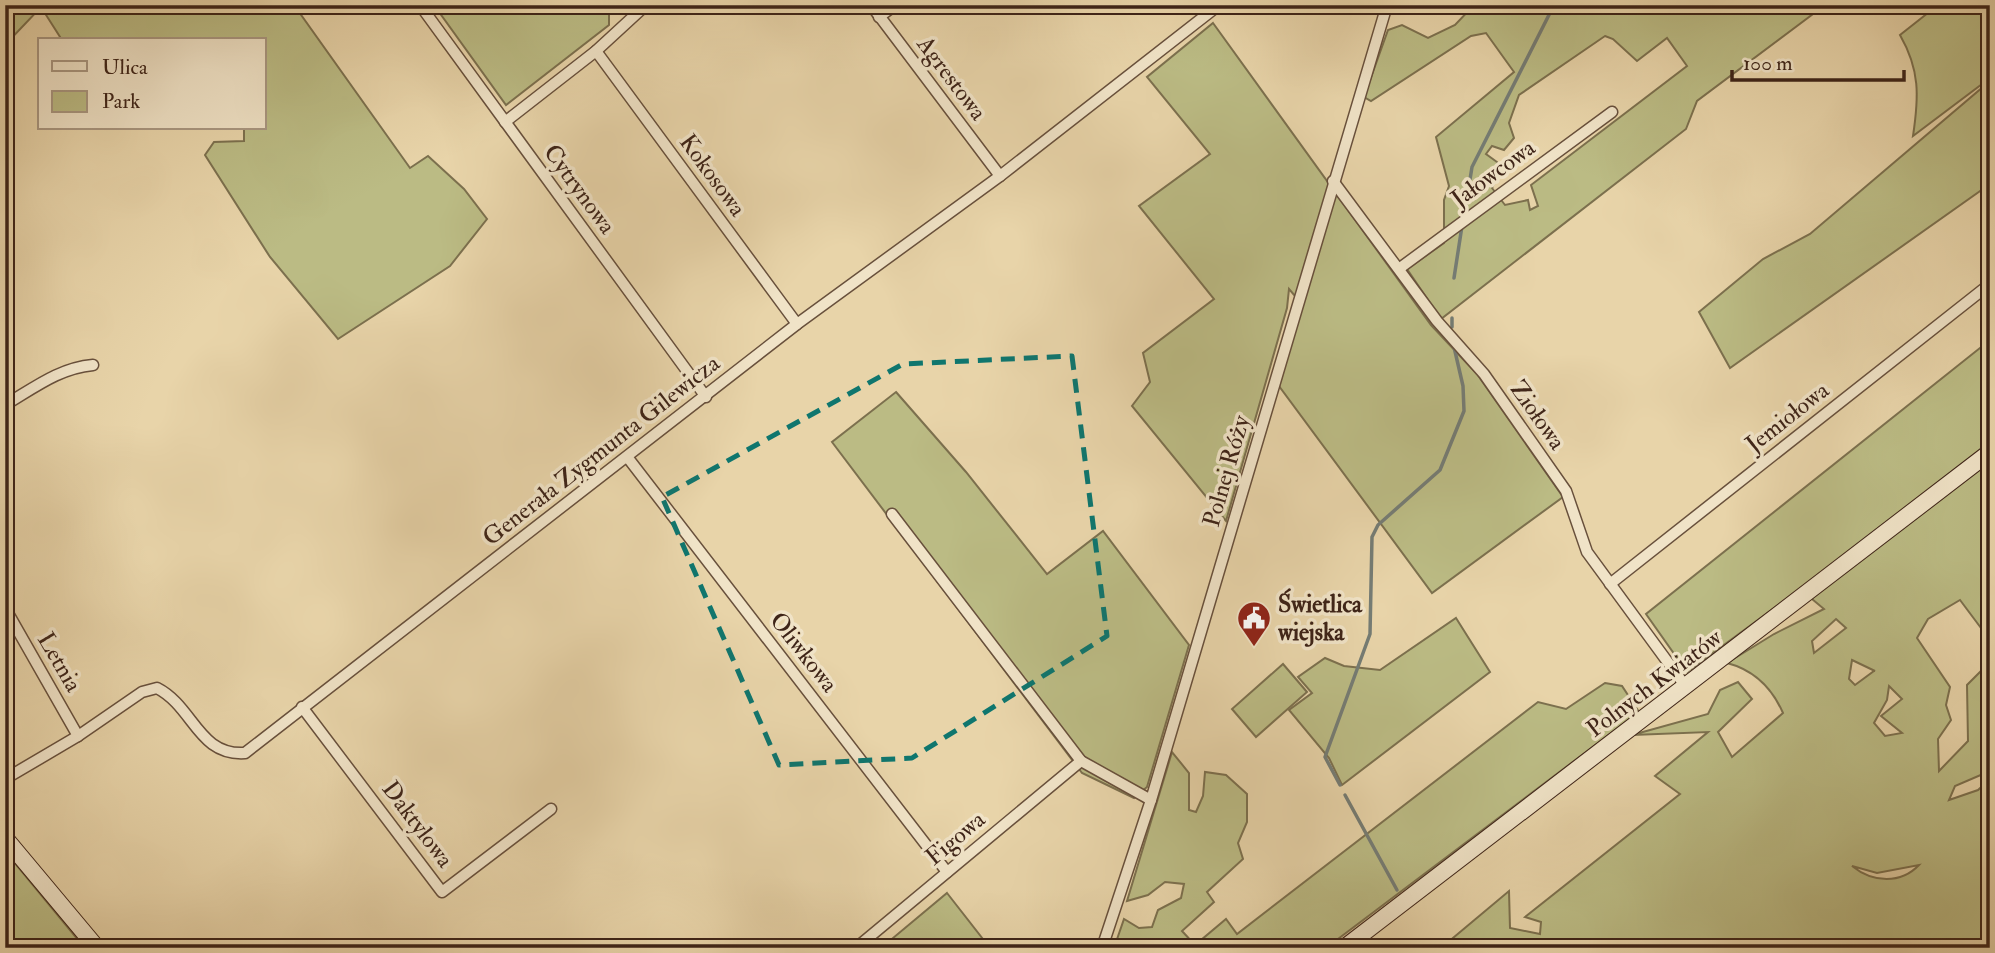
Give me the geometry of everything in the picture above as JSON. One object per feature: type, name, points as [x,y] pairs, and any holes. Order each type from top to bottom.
[{"type":"street","name":"Cytrynowa","points":[[420,5],[706,397]]},
{"type":"street","points":[[505,122],[596,51],[646,5]]},
{"type":"street","name":"Agrestowa","points":[[870,5],[1000,176]]},
{"type":"street","points":[[880,17],[895,5]]},
{"type":"street","name":"Generała Zygmunta Gilewicza","points":[[5,779],[78,737],[142,692],[157,688],[171,695],[211,745],[226,754],[245,753],[797,324],[1000,176],[1219,5]]},
{"type":"street","name":"Polnej Róży","points":[[1102,948],[1151,800],[1387,5]]},
{"type":"street","name":"Kokosowa","points":[[596,51],[797,324]]},
{"type":"street","name":"Jałowcowa","points":[[1400,268],[1612,112]]},
{"type":"street","name":"Ziołowa","points":[[1333,181],[1437,321],[1483,374],[1566,491],[1587,552],[1686,687]]},
{"type":"street","name":"Jemiołowa","points":[[1610,584],[1990,284]]},
{"type":"street","points":[[5,405],[52,376],[75,367],[93,365]]},
{"type":"street","name":"Polnych Kwiatów","points":[[1345,948],[1990,452]]},
{"type":"street","name":"Oliwkowa","points":[[628,458],[947,872]]},
{"type":"street","points":[[892,514],[1081,761],[1151,800]]},
{"type":"street","name":"Letnia","points":[[5,608],[78,737]]},
{"type":"street","name":"Daktylowa","points":[[302,707],[442,892],[551,808]]},
{"type":"street","name":"Figowa","points":[[856,948],[1081,761]]},
{"type":"street","points":[[5,838],[97,948]]},
{"type":"highlighted area","points":[[1072,356],[1107,636],[912,758],[779,765],[662,497],[903,364]]},
{"type":"green space","points":[[5,5],[294,5],[410,168],[428,156],[464,189],[487,219],[450,266],[338,339],[270,257],[205,155],[214,142],[244,141],[244,130],[266,130],[266,38],[61,38],[41,7],[5,45]]},
{"type":"green space","points":[[434,5],[609,5],[609,25],[506,105]]},
{"type":"green space","points":[[1474,5],[1825,5],[1697,101],[1686,129],[1441,319],[1407,269],[1444,243],[1444,200],[1449,186],[1436,137],[1514,72],[1486,33],[1471,36],[1371,101],[1364,97],[1388,30],[1402,25],[1428,38],[1455,25]],"holes":[[[1605,36],[1613,39],[1637,61],[1667,38],[1687,66],[1531,185],[1538,206],[1530,210],[1528,200],[1505,205],[1492,188],[1500,172],[1497,162],[1486,154],[1492,146],[1504,150],[1514,138],[1509,123],[1519,95]]]},
{"type":"green space","points":[[1938,5],[1990,5],[1990,78],[1913,136],[1916,84],[1911,60],[1900,35]]},
{"type":"green space","points":[[1213,23],[1431,325],[1477,374],[1563,497],[1432,593],[1279,386],[1302,304],[1289,289],[1287,308],[1226,521],[1132,406],[1150,382],[1143,353],[1214,299],[1139,206],[1210,154],[1147,77]]},
{"type":"green space","points":[[1990,81],[1990,184],[1730,368],[1699,312],[1763,259],[1810,234]]},
{"type":"green space","points":[[1990,340],[1990,640],[1960,600],[1928,619],[1917,638],[1950,687],[1946,705],[1951,720],[1938,739],[1939,771],[1968,741],[1967,685],[1990,662],[1990,771],[1955,786],[1949,800],[1978,790],[1990,779],[1990,948],[1441,948],[1509,891],[1510,928],[1540,934],[1541,922],[1525,917],[1680,794],[1655,776],[1708,732],[1632,735],[1708,714],[1720,690],[1738,682],[1752,699],[1718,732],[1732,757],[1783,713],[1761,681],[1746,670],[1727,663],[1774,634],[1824,609],[1800,589],[1687,672],[1646,614]],"holes":[[[1836,619],[1846,628],[1814,653],[1812,641]],[[1852,660],[1875,671],[1855,685],[1849,679]],[[1889,686],[1902,699],[1881,716],[1902,733],[1885,736],[1874,723],[1887,700]],[[1919,865],[1904,876],[1887,879],[1869,876],[1852,866],[1877,873]]]},
{"type":"green space","points":[[896,392],[966,472],[1047,574],[1103,531],[1189,645],[1147,787],[1134,798],[1082,773],[832,442]]},
{"type":"green space","points":[[1456,618],[1490,672],[1342,785],[1329,758],[1289,710],[1312,693],[1298,677],[1325,658],[1344,666],[1380,670]]},
{"type":"green space","points":[[1283,664],[1307,692],[1256,737],[1232,709]]},
{"type":"green space","points":[[1605,683],[1622,686],[1639,712],[1326,948],[1114,948],[1124,919],[1139,928],[1152,927],[1158,910],[1181,898],[1184,884],[1165,882],[1148,895],[1127,901],[1172,752],[1189,773],[1189,810],[1196,812],[1203,796],[1205,772],[1226,775],[1247,794],[1247,822],[1238,843],[1243,859],[1207,892],[1214,902],[1182,931],[1195,945],[1226,919],[1237,934],[1538,702],[1566,709]]},
{"type":"green space","points":[[5,851],[84,947],[85,948],[5,948]]},
{"type":"green space","points":[[947,893],[986,943],[982,948],[902,948],[893,938]]},
{"type":"waterway","points":[[1464,217],[1472,167],[1554,5]]},
{"type":"waterway","points":[[1454,278],[1462,226]]},
{"type":"waterway","points":[[1452,318],[1452,327]]},
{"type":"waterway","points":[[1340,785],[1325,757],[1370,634],[1372,537],[1378,525],[1440,470],[1464,411],[1463,386],[1454,347]]},
{"type":"waterway","points":[[1345,795],[1397,890]]},
{"type":"place","name":"Świetlica wiejska","points":[[1254,648]]}]
